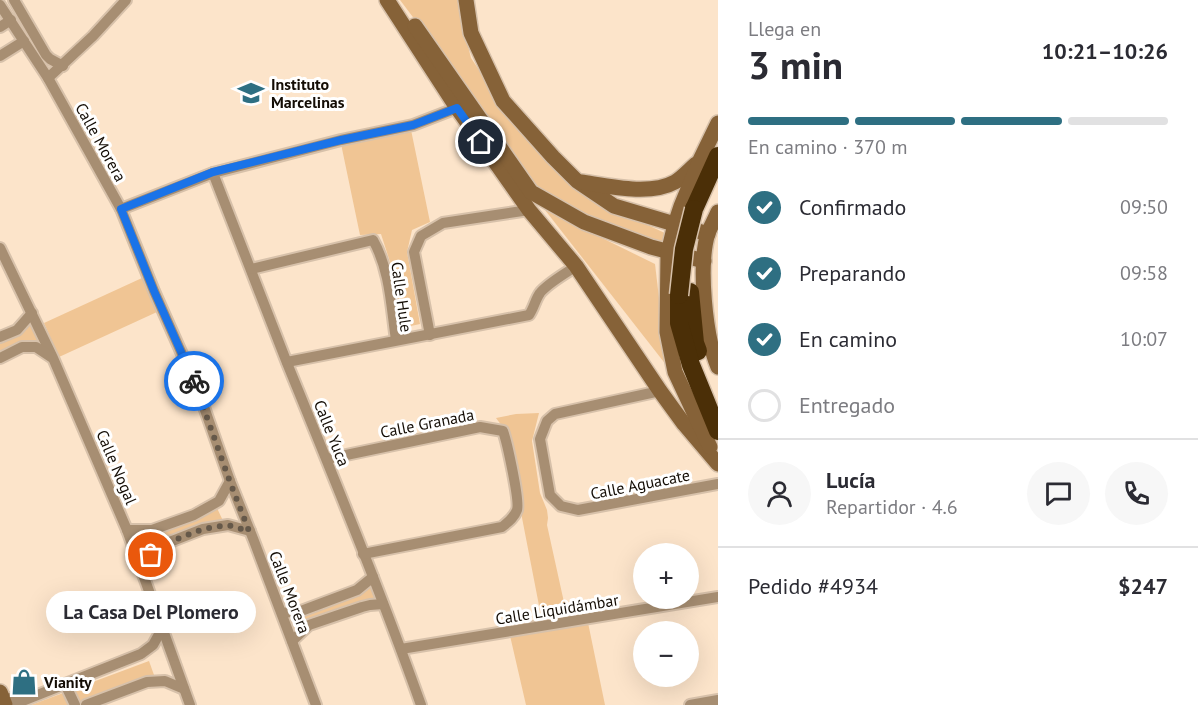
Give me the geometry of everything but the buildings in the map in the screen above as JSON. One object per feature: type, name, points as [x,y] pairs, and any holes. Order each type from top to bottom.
[{"type":"highway","points":[[709,158],[698,218],[695,250],[679,323],[691,365],[718,431]]},
{"type":"highway","points":[[698,218],[718,183]]},
{"type":"highway","points":[[684,293],[695,343],[718,400]]},
{"type":"street","points":[[14,0],[46,55],[63,66]]},
{"type":"street","points":[[48,78],[93,36],[126,0]]},
{"type":"street","points":[[387,0],[457,108],[529,210],[576,266],[660,391],[718,464]]},
{"type":"street","points":[[395,0],[531,192],[584,222],[686,266],[704,266]]},
{"type":"street","points":[[466,0],[471,33],[503,101],[553,157],[578,181],[614,206],[698,218]]},
{"type":"street","name":"Calle Morera","points":[[0,5],[48,78],[121,209],[198,390],[230,482],[316,705]]},
{"type":"street","points":[[0,27],[11,20]]},
{"type":"street","points":[[0,56],[24,41]]},
{"type":"street","points":[[121,209],[213,172],[341,140],[413,125],[457,108]]},
{"type":"street","points":[[578,181],[627,189],[658,188],[675,182],[709,158],[718,123]]},
{"type":"street","name":"Calle Yuca","points":[[213,172],[327,459],[421,705]]},
{"type":"street","points":[[430,335],[414,252],[421,236],[443,223],[529,210]]},
{"type":"street","points":[[698,218],[668,258],[667,332],[675,372],[718,464]]},
{"type":"street","points":[[698,218],[704,266],[706,314],[712,352],[718,367]]},
{"type":"street","name":"Calle Hule","points":[[251,269],[373,240],[385,266],[396,340],[287,362]]},
{"type":"street","name":"Calle Nogal","points":[[0,248],[53,358],[127,530],[190,705]]},
{"type":"street","points":[[396,340],[529,315],[542,291],[576,266]]},
{"type":"street","points":[[0,337],[17,330],[32,313]]},
{"type":"street","points":[[0,358],[22,347],[36,347],[53,358]]},
{"type":"street","name":"Calle Aguacate","points":[[660,391],[555,414],[547,421],[540,439],[550,495],[561,506],[578,510],[718,484]]},
{"type":"street","name":"Calle Granada","points":[[327,459],[480,427],[503,431],[508,445],[518,507],[512,519],[501,527],[363,554]]},
{"type":"street","points":[[127,530],[152,530],[194,515],[219,501],[230,482]]},
{"type":"street","points":[[140,564],[167,543],[203,529],[228,525],[249,531]]},
{"type":"street","points":[[282,612],[301,611],[357,590],[373,577]]},
{"type":"street","name":"Calle Liquidámbar","points":[[401,649],[718,597]]},
{"type":"street","points":[[292,641],[309,625],[370,604],[382,604]]},
{"type":"street","points":[[2,698],[20,702],[141,654],[153,645],[162,629]]},
{"type":"street","points":[[86,705],[147,682],[165,681],[183,689]]},
{"type":"street","points":[[65,684],[75,705]]},
{"type":"street","points":[[690,705],[718,700]]},
{"type":"shaded area","points":[[400,0],[459,0],[471,58],[499,100],[605,205],[669,235],[666,248],[583,217],[535,185]]},
{"type":"shaded area","points":[[410,125],[430,222],[412,230],[407,252],[420,324],[397,329],[391,265],[381,234],[360,235],[340,139]]},
{"type":"shaded area","points":[[545,210],[655,264],[667,366]]},
{"type":"shaded area","points":[[142,278],[157,312],[59,357],[44,323]]},
{"type":"shaded area","points":[[31,322],[39,343],[0,357],[0,342]]},
{"type":"shaded area","points":[[539,413],[532,441],[540,493],[547,510],[547,525],[567,616],[586,613],[605,705],[526,705],[508,627],[542,621],[505,430],[496,418]]},
{"type":"shaded area","points":[[217,508],[224,523],[142,558],[133,534]]},
{"type":"shaded area","points":[[370,586],[376,601],[293,635],[290,617],[307,614]]},
{"type":"shaded area","points":[[149,661],[154,675],[71,705],[31,705]]},
{"type":"way so far","points":[[151,555],[167,543],[203,529],[228,525],[249,531],[194,381]]},
{"type":"place","name":"Instituto Marcelinas","points":[[251,93]]},
{"type":"place","name":"La Casa Del Plomero","points":[[151,555]]},
{"type":"place","name":"Vianity","points":[[24,682]]},
{"type":"route","points":[[194,381],[121,209],[213,172],[341,140],[413,125],[457,108],[481,142]]}]
